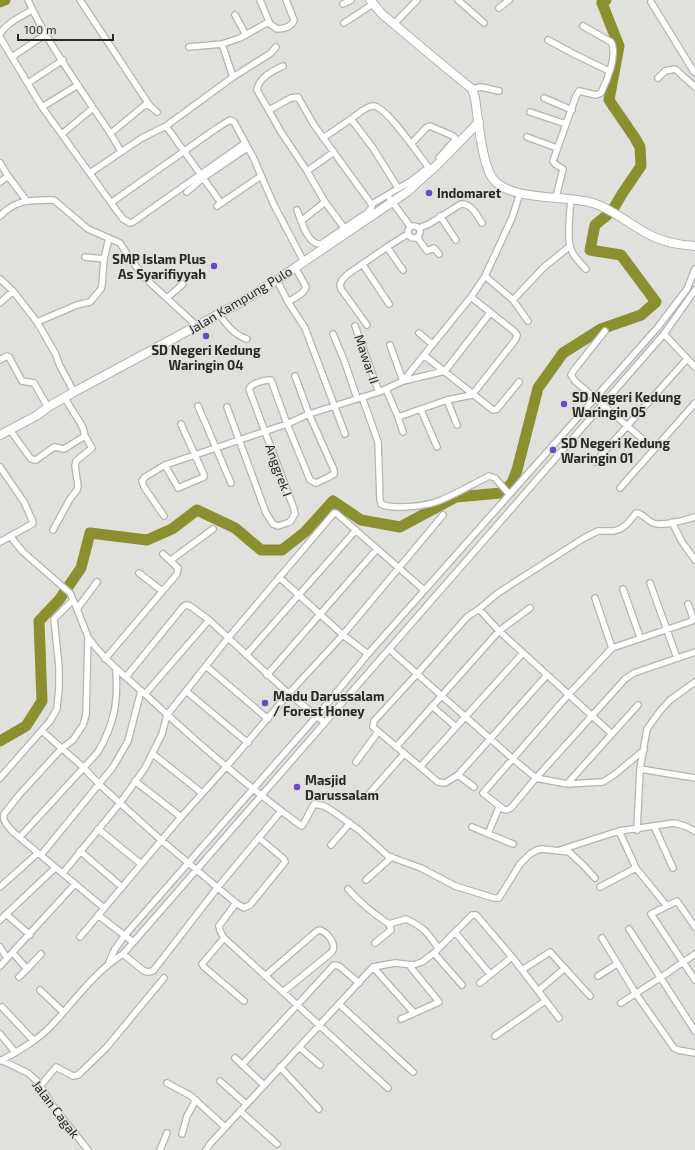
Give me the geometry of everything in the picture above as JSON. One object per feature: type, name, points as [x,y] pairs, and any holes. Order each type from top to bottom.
[{"type":"street","points":[[28,0],[46,34],[93,108],[111,133],[121,152]]},
{"type":"street","points":[[80,0],[150,106],[157,112]]},
{"type":"street","points":[[260,0],[270,24],[277,29],[282,29],[293,24],[294,20],[286,0]]},
{"type":"street","points":[[343,4],[351,0]]},
{"type":"street","points":[[394,24],[417,0]]},
{"type":"street","points":[[458,0],[484,23]]},
{"type":"street","points":[[499,8],[510,0]]},
{"type":"street","points":[[344,23],[371,2],[394,24],[472,89],[475,98],[487,167],[491,176],[501,186],[520,193],[593,203],[647,233],[668,242],[695,246]]},
{"type":"street","points":[[651,2],[695,72],[688,80]]},
{"type":"street","points":[[32,10],[3,30],[0,34],[1,40],[42,107],[123,219],[130,223],[133,222],[246,145]]},
{"type":"street","points":[[236,15],[246,35]]},
{"type":"street","points":[[189,47],[222,44],[246,35],[264,24]]},
{"type":"street","points":[[556,197],[563,169],[554,162],[557,148],[579,91],[596,95],[601,93],[613,54],[612,44],[582,26]]},
{"type":"street","points":[[12,57],[46,34]]},
{"type":"street","points":[[548,40],[609,71]]},
{"type":"street","points":[[222,44],[232,77]]},
{"type":"street","points":[[90,173],[142,138],[166,126],[232,77],[271,53],[276,47]]},
{"type":"street","points":[[28,83],[63,60]]},
{"type":"street","points":[[284,66],[266,76],[257,88],[258,93],[326,202],[345,228]]},
{"type":"street","points":[[658,78],[665,72],[675,68],[695,88]]},
{"type":"street","points":[[42,107],[78,85]]},
{"type":"street","points":[[472,89],[481,87],[499,91]]},
{"type":"street","points":[[269,110],[291,98],[298,97],[314,125],[372,204],[371,210],[367,213],[321,244],[317,245],[311,240],[297,210]]},
{"type":"street","points":[[544,98],[572,110]]},
{"type":"street","points":[[111,133],[145,105],[150,106]]},
{"type":"street","points":[[323,138],[367,108],[373,106],[377,107],[393,120],[429,168]]},
{"type":"street","points":[[62,134],[93,108]]},
{"type":"street","points":[[530,112],[566,124]]},
{"type":"street","points":[[351,119],[373,148],[398,188]]},
{"type":"street","points":[[112,202],[230,120],[234,122],[253,157],[274,205],[304,262]]},
{"type":"street","name":"Jalan Kampung Pulo","points":[[0,435],[36,416],[64,397],[259,292],[393,202],[437,166],[479,122]]},
{"type":"street","points":[[166,126],[202,176],[219,205],[262,176]]},
{"type":"street","points":[[372,204],[429,168],[455,140],[455,137],[430,126],[427,127],[411,144]]},
{"type":"street","points":[[527,137],[557,148]]},
{"type":"street","points":[[307,171],[334,152]]},
{"type":"street","points":[[0,163],[26,200]]},
{"type":"street","points":[[0,182],[8,176]]},
{"type":"street","points":[[187,192],[202,176]]},
{"type":"street","points":[[403,382],[486,276],[512,218],[520,193]]},
{"type":"street","points":[[387,195],[410,226]]},
{"type":"street","points":[[571,199],[569,220],[570,246],[575,256],[586,270]]},
{"type":"street","points":[[0,216],[12,206],[26,200],[54,200],[88,229],[120,244],[146,279],[197,326]]},
{"type":"street","points":[[301,221],[326,202]]},
{"type":"street","points":[[419,228],[429,224],[461,204],[466,204],[471,207],[482,223]]},
{"type":"street","points":[[440,216],[456,240]]},
{"type":"street","points":[[410,226],[415,225],[419,228]]},
{"type":"street","points":[[410,226],[407,230],[408,234],[412,238],[417,237]]},
{"type":"street","points":[[417,237],[420,232],[419,228]]},
{"type":"street","points":[[367,325],[341,289],[340,285],[342,280],[387,246],[408,234]]},
{"type":"street","points":[[417,237],[427,251],[434,248],[439,254]]},
{"type":"street","points":[[37,322],[93,300],[101,290],[108,238]]},
{"type":"street","points":[[387,246],[403,270]]},
{"type":"street","points":[[513,300],[543,268],[570,246]]},
{"type":"street","points":[[85,257],[104,259]]},
{"type":"street","points":[[363,265],[389,304]]},
{"type":"street","points":[[288,302],[302,293],[306,287],[295,267]]},
{"type":"street","points":[[109,963],[115,949],[125,935],[317,716],[368,654],[410,608],[504,499],[506,491],[658,327],[687,289],[695,270]]},
{"type":"street","points":[[486,276],[513,300],[528,321]]},
{"type":"street","points":[[0,279],[13,291],[37,322],[56,353],[60,366],[74,392]]},
{"type":"street","points":[[277,280],[288,302],[305,328],[345,434]]},
{"type":"street","points":[[167,298],[183,284]]},
{"type":"street","points":[[1,1060],[34,1040],[50,1027],[109,963],[123,954],[196,868],[664,334],[695,290]]},
{"type":"street","points":[[0,303],[13,291]]},
{"type":"street","points":[[398,417],[447,400],[472,395],[516,339],[517,335],[515,332],[471,297]]},
{"type":"street","points":[[218,313],[231,330],[247,339]]},
{"type":"street","points":[[164,516],[144,487],[142,481],[145,477],[165,465],[196,456],[216,447],[286,424],[309,414],[379,392],[403,382],[445,371],[490,313]]},
{"type":"street","name":"Mawar II","points":[[356,326],[379,392]]},
{"type":"street","points":[[605,331],[572,372],[572,375],[575,382],[628,425],[654,449]]},
{"type":"street","points":[[419,333],[432,344]]},
{"type":"street","points":[[333,334],[378,442],[381,504],[384,506],[402,508],[436,502],[489,476],[495,478],[506,491]]},
{"type":"street","points":[[664,334],[691,360],[695,367]]},
{"type":"street","points":[[390,344],[403,382]]},
{"type":"street","points":[[0,360],[7,356],[11,359],[22,380],[34,382],[48,407]]},
{"type":"street","points":[[424,356],[445,371],[472,395],[491,409],[495,410],[518,382]]},
{"type":"street","points":[[595,462],[628,425],[691,360]]},
{"type":"street","points":[[286,424],[310,480],[316,483],[334,474],[334,470],[309,414],[295,376]]},
{"type":"street","name":"Anggrek I","points":[[238,440],[266,512],[273,524],[278,526],[290,522],[295,514],[249,389],[251,386],[271,380],[286,424]]},
{"type":"street","points":[[386,389],[403,432]]},
{"type":"street","points":[[52,530],[78,488],[75,463],[92,448],[85,436],[83,428],[64,397]]},
{"type":"street","points":[[447,400],[457,425]]},
{"type":"street","points":[[620,488],[695,403]]},
{"type":"street","points":[[198,406],[231,483]]},
{"type":"street","points":[[227,407],[238,440]]},
{"type":"street","points":[[421,410],[437,447]]},
{"type":"street","points":[[165,465],[179,490],[204,477],[181,424]]},
{"type":"street","points":[[10,430],[33,460],[36,460],[54,446],[64,449],[85,436]]},
{"type":"street","points":[[0,467],[24,502],[33,522],[0,542]]},
{"type":"street","points":[[504,499],[513,507]]},
{"type":"street","points":[[63,873],[120,803],[153,754],[162,734],[167,715],[228,638],[334,514],[336,513],[424,590]]},
{"type":"street","points":[[547,675],[458,775],[445,783],[440,783],[373,727],[374,721],[462,622],[498,593],[579,541],[598,531],[614,531],[627,524],[636,513],[639,513],[654,524],[695,517]]},
{"type":"street","points":[[80,937],[181,817],[343,635],[443,515]]},
{"type":"street","points":[[672,522],[682,542],[695,560]]},
{"type":"street","points":[[171,560],[213,529]]},
{"type":"street","points":[[246,655],[356,530]]},
{"type":"street","points":[[10,536],[23,552],[70,593],[78,609],[88,637],[105,659],[253,789],[300,825],[302,826],[313,806],[317,804],[324,806],[350,823],[386,855],[421,868],[455,886],[494,898],[499,898],[520,864],[530,854],[542,848],[569,852],[594,878]]},
{"type":"street","points":[[267,675],[321,615],[377,549]]},
{"type":"street","points":[[105,659],[179,571],[171,560],[163,554]]},
{"type":"street","points":[[452,559],[461,566]]},
{"type":"street","points":[[139,573],[162,591]]},
{"type":"street","points":[[279,577],[343,635],[368,654]]},
{"type":"street","points":[[78,609],[97,582]]},
{"type":"street","points":[[650,583],[677,658]]},
{"type":"street","points":[[623,589],[640,637]]},
{"type":"street","points":[[595,598],[612,648]]},
{"type":"street","points":[[0,778],[42,731],[54,714],[58,704],[59,667],[54,619],[73,600]]},
{"type":"street","points":[[688,604],[693,618],[692,621],[640,637],[612,648],[569,694],[483,793],[499,807],[506,810],[511,808],[592,715],[630,676],[695,652]]},
{"type":"street","points":[[126,677],[183,606],[186,605],[190,606],[209,620],[267,675],[324,722]]},
{"type":"street","points":[[410,608],[419,615]]},
{"type":"street","points":[[396,747],[499,631],[530,608]]},
{"type":"street","points":[[479,609],[499,631],[612,734]]},
{"type":"street","points":[[0,887],[40,854],[100,785],[128,741],[143,693],[209,620]]},
{"type":"street","points":[[88,637],[86,715],[83,725],[73,740],[62,748],[19,795],[3,817],[13,832],[104,908]]},
{"type":"street","points":[[389,649],[536,778],[567,784],[602,782],[614,775],[644,750]]},
{"type":"street","points":[[420,767],[523,653]]},
{"type":"street","points":[[206,666],[268,719]]},
{"type":"street","points":[[20,837],[98,752],[112,725],[117,698],[116,668]]},
{"type":"street","points":[[637,830],[640,769],[647,729],[670,700],[695,682]]},
{"type":"street","points":[[186,691],[248,742]]},
{"type":"street","points":[[567,784],[638,705]]},
{"type":"street","points":[[432,706],[456,727]]},
{"type":"street","points":[[42,731],[162,840],[236,903],[244,908],[248,907],[285,862],[284,859],[259,838]]},
{"type":"street","points":[[356,762],[378,732]]},
{"type":"street","points":[[153,754],[202,793]]},
{"type":"street","points":[[368,795],[404,754]]},
{"type":"street","points":[[640,769],[695,778]]},
{"type":"street","points":[[458,775],[474,787]]},
{"type":"street","points":[[135,781],[181,817]]},
{"type":"street","points":[[488,834],[499,807]]},
{"type":"street","points":[[123,954],[144,971],[153,971],[218,887],[281,811]]},
{"type":"street","points":[[331,845],[350,823]]},
{"type":"street","points":[[559,850],[619,832],[674,823],[695,831]]},
{"type":"street","points":[[654,826],[673,868]]},
{"type":"street","points":[[472,827],[513,844]]},
{"type":"street","points":[[98,829],[141,864]]},
{"type":"street","points":[[619,832],[636,868],[666,905]]},
{"type":"street","points":[[80,851],[122,887]]},
{"type":"street","points":[[366,880],[392,857]]},
{"type":"street","points":[[0,920],[55,868]]},
{"type":"street","points":[[600,887],[636,868]]},
{"type":"street","points":[[0,966],[30,935],[75,884]]},
{"type":"street","points":[[348,889],[373,913],[389,924],[391,930],[375,943]]},
{"type":"street","points":[[695,927],[678,901],[675,900],[651,914],[695,980]]},
{"type":"street","points":[[236,903],[219,926],[224,938],[388,1088]]},
{"type":"street","points":[[6,914],[30,935]]},
{"type":"street","points":[[98,915],[133,942]]},
{"type":"street","points":[[206,1150],[225,1127],[373,967],[395,963],[409,965],[422,962],[470,917],[476,915],[512,957],[559,1018]]},
{"type":"street","points":[[389,924],[406,918],[421,926],[430,936],[436,950],[462,985]]},
{"type":"street","points":[[629,929],[695,1031]]},
{"type":"street","points":[[265,976],[317,932],[320,930],[324,932],[334,944],[335,948],[283,992]]},
{"type":"street","points":[[455,932],[490,974]]},
{"type":"street","points":[[224,938],[202,964],[244,1001]]},
{"type":"street","points":[[602,938],[636,994],[674,1048],[695,1053]]},
{"type":"street","points":[[0,947],[8,958]]},
{"type":"street","points":[[12,952],[27,969]]},
{"type":"street","points":[[522,970],[550,952],[590,996]]},
{"type":"street","points":[[19,977],[41,954]]},
{"type":"street","points":[[621,1003],[695,954]]},
{"type":"street","points":[[480,983],[512,957]]},
{"type":"street","points":[[598,976],[617,964]]},
{"type":"street","points":[[242,1065],[334,965],[339,966],[358,983]]},
{"type":"street","points":[[401,1018],[439,1002],[409,965]]},
{"type":"street","points":[[373,967],[414,1013]]},
{"type":"street","points":[[538,991],[566,968]]},
{"type":"street","points":[[40,1086],[56,1067],[73,1076],[78,1075],[106,1048],[164,978]]},
{"type":"street","points":[[40,990],[64,1012]]},
{"type":"street","points":[[495,1036],[546,1001]]},
{"type":"street","points":[[339,1004],[413,1072]]},
{"type":"street","points":[[2,1007],[34,1040]]},
{"type":"street","points":[[0,1034],[15,1052]]},
{"type":"street","points":[[299,1047],[320,1065]]},
{"type":"street","points":[[234,1058],[264,1085]]},
{"type":"street","name":"Jalan Cagak","points":[[1,1060],[28,1073],[38,1082],[52,1105],[88,1150]]},
{"type":"street","points":[[280,1067],[319,1109]]},
{"type":"street","points":[[220,1081],[246,1104]]},
{"type":"street","points":[[167,1083],[196,1100],[225,1127]]},
{"type":"street","points":[[182,1134],[187,1116],[196,1100]]},
{"type":"street","points":[[240,1111],[277,1144]]},
{"type":"street","points":[[160,1150],[168,1133]]},
{"type":"waterway","points":[[0,2],[5,0]]},
{"type":"waterway","points":[[0,741],[26,726],[42,701],[39,621],[59,600],[81,568],[90,533],[147,540],[172,529],[197,510],[235,528],[261,550],[282,550],[305,532],[333,501],[361,520],[400,527],[456,497],[501,493],[512,483],[517,470],[538,388],[563,353],[601,329],[641,315],[656,302],[621,255],[590,250],[595,225],[612,211],[641,166],[640,147],[609,100],[619,46],[602,3],[606,0]]},
{"type":"place","name":"Indomaret","points":[[429,193]]},
{"type":"place","name":"SMP Islam Plus As Syarifiyyah","points":[[214,266]]},
{"type":"place","name":"SD Negeri Kedung Waringin 04","points":[[206,336]]},
{"type":"place","name":"SD Negeri Kedung Waringin 05","points":[[564,404]]},
{"type":"place","name":"SD Negeri Kedung Waringin 01","points":[[553,450]]},
{"type":"place","name":"Madu Darussalam / Forest Honey","points":[[265,703]]},
{"type":"place","name":"Masjid Darussalam","points":[[297,787]]}]
